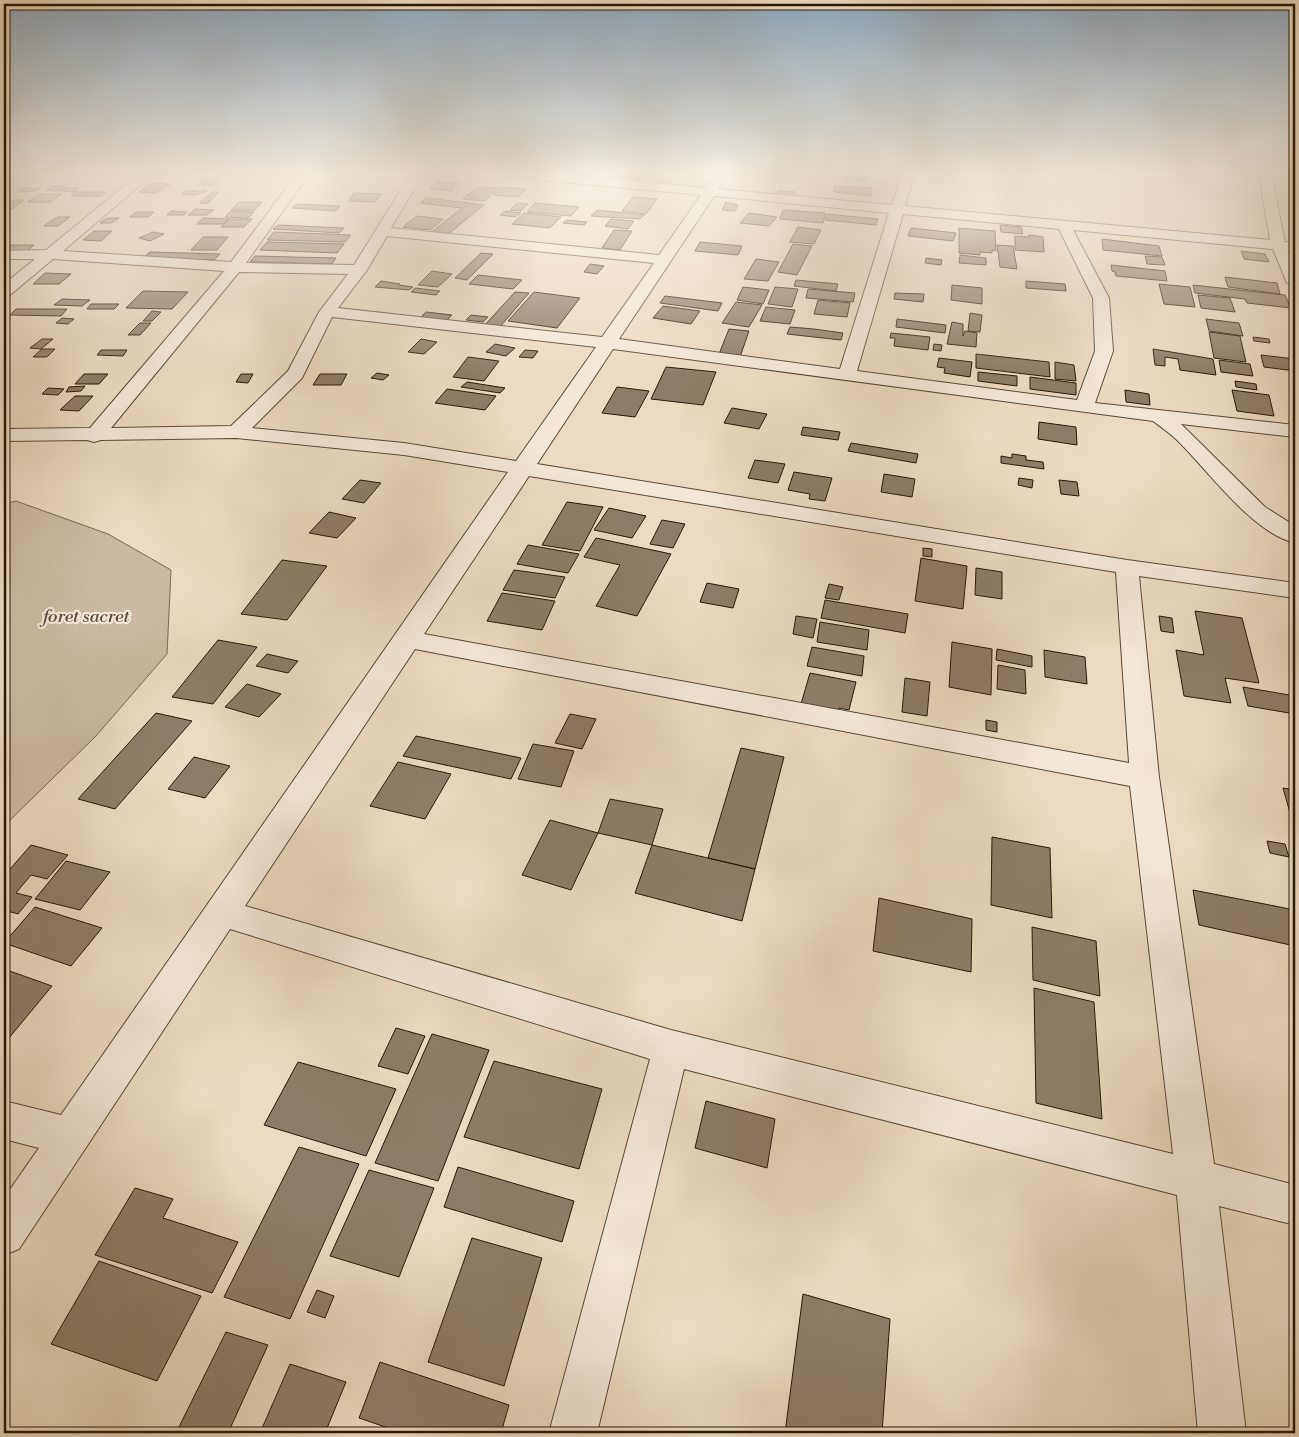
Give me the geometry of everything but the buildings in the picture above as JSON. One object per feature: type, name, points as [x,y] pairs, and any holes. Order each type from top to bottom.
[{"type":"street","points":[[4,292],[64,241]]},
{"type":"street","points":[[94,436],[254,241]]},
{"type":"street","points":[[236,432],[296,374],[327,312],[359,270],[376,241]]},
{"type":"street","points":[[480,241],[664,260]]},
{"type":"street","points":[[4,1234],[405,639],[677,241]]},
{"type":"street","points":[[847,374],[887,241]]},
{"type":"street","points":[[1072,241],[1101,298],[1104,351],[1084,407]]},
{"type":"street","points":[[1234,241],[1295,247]]},
{"type":"street","points":[[1277,241],[1295,283]]},
{"type":"street","points":[[4,254],[48,254],[234,267],[359,270]]},
{"type":"street","points":[[327,312],[608,342],[1084,407],[1295,432]]},
{"type":"street","points":[[1158,415],[1183,435],[1257,512],[1295,536]]},
{"type":"street","points":[[4,435],[94,436],[236,432],[404,449],[1127,567],[1295,590]]},
{"type":"street","points":[[1127,567],[1144,777],[1196,1181],[1222,1433]]},
{"type":"street","points":[[405,639],[1144,777]]},
{"type":"street","points":[[222,913],[671,1048],[1295,1205]]},
{"type":"street","points":[[573,1433],[671,1048]]},
{"type":"street","points":[[4,1120],[70,1137]]},
{"type":"green space","name":"foret sacret","points":[[16,501],[108,534],[171,570],[167,654],[96,736],[4,826],[4,504]]}]
